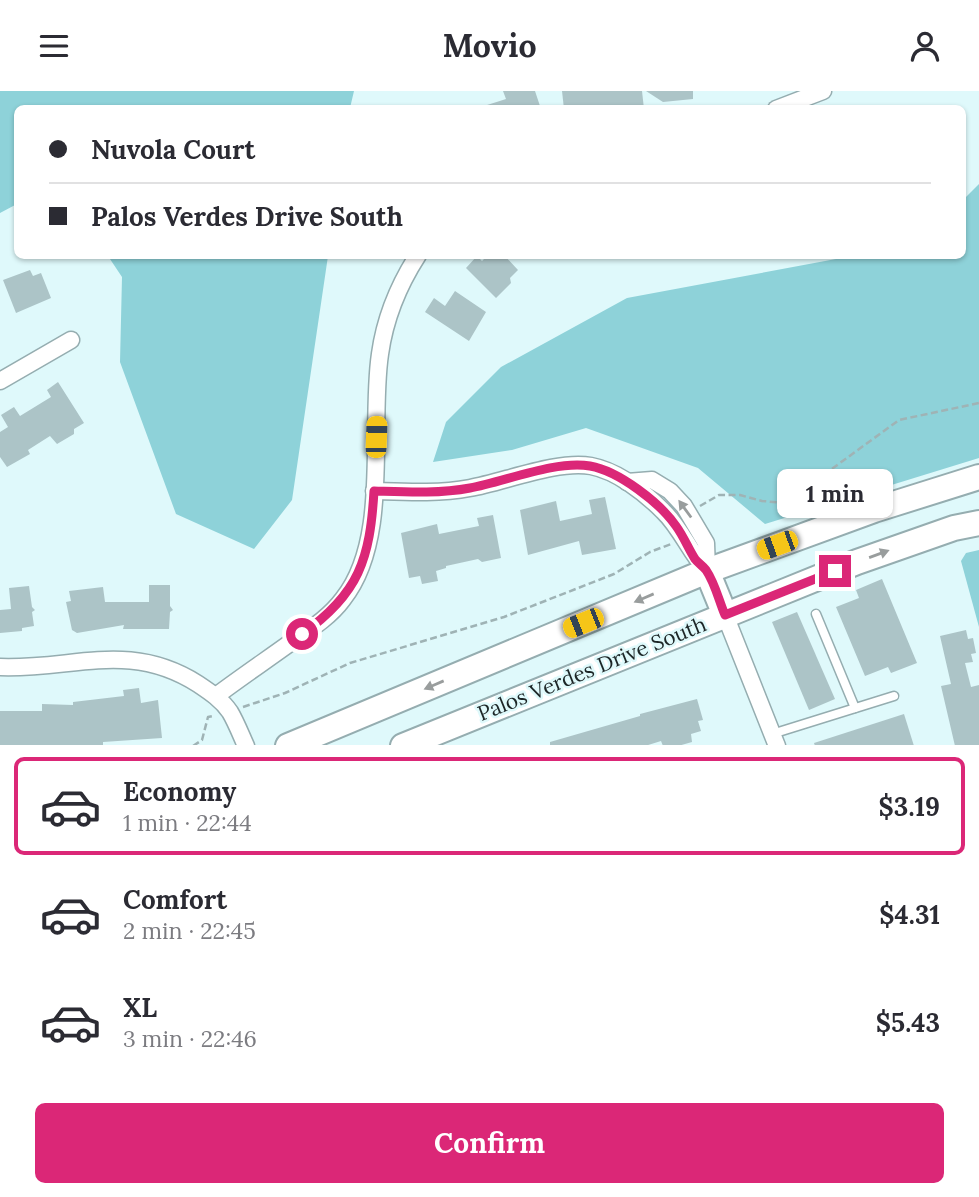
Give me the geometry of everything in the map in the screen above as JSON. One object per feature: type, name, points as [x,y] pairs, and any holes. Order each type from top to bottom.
[{"type":"main road","points":[[288,745],[707,571],[874,510],[979,477]]},
{"type":"main road","name":"Palos Verdes Drive South","points":[[403,745],[902,545],[979,523]]},
{"type":"main road","points":[[707,571],[725,615]]},
{"type":"street","points":[[786,105],[823,91]]},
{"type":"street","points":[[216,696],[326,617],[343,600],[358,578],[372,525],[379,356],[395,297],[416,259]]},
{"type":"street","points":[[0,381],[71,340]]},
{"type":"street","points":[[374,491],[432,492],[469,488],[535,472],[590,466],[627,482],[662,510],[707,571]]},
{"type":"street","points":[[627,482],[652,480],[670,491],[706,543],[707,571]]},
{"type":"street","points":[[725,615],[775,740]]},
{"type":"street","points":[[0,667],[132,659],[173,670],[216,696],[230,711],[246,745]]},
{"type":"lane","points":[[816,614],[855,708]]},
{"type":"lane","points":[[775,740],[855,708],[894,696]]},
{"type":"path","points":[[694,522],[692,510],[719,495],[740,495],[785,503],[899,420],[979,403]]},
{"type":"path","points":[[193,745],[202,740],[208,717],[285,693],[350,663],[516,612],[614,574],[650,552],[685,539]]},
{"type":"shaded area","points":[[0,91],[354,91],[351,105],[14,105],[14,206],[0,213]]},
{"type":"shaded area","points":[[979,184],[979,458],[765,524],[698,468],[586,428],[512,450],[433,462],[446,422],[501,367],[627,298],[836,259],[966,259],[966,197]]},
{"type":"shaded area","points":[[110,259],[328,259],[292,500],[254,549],[176,514],[120,362],[122,277]]},
{"type":"shaded area","points":[[979,550],[979,627],[961,561],[966,553]]},
{"type":"building","points":[[503,91],[535,91],[540,105],[487,105],[506,99]]},
{"type":"building","points":[[562,91],[642,91],[644,105],[564,105]]},
{"type":"building","points":[[646,91],[693,91],[693,99],[663,102]]},
{"type":"building","points":[[474,259],[508,259],[518,270],[510,278],[511,283],[496,298],[466,268]]},
{"type":"building","points":[[30,270],[33,276],[41,273],[51,298],[16,313],[3,280]]},
{"type":"building","points":[[455,291],[486,312],[469,341],[425,312],[434,298],[445,306]]},
{"type":"building","points":[[58,382],[84,423],[74,429],[74,434],[57,444],[50,436],[28,450],[30,454],[7,467],[0,457],[0,432],[8,427],[1,415],[14,407],[20,416],[51,397],[47,390]]},
{"type":"building","points":[[605,497],[616,549],[582,555],[579,541],[528,555],[520,510],[556,501],[560,521],[592,514],[589,500]]},
{"type":"building","points":[[493,515],[501,558],[482,562],[478,559],[446,566],[436,571],[438,581],[422,584],[420,576],[409,578],[401,533],[437,524],[439,534],[479,526],[477,518]]},
{"type":"building","points":[[882,579],[917,663],[891,673],[888,667],[865,676],[836,607],[859,598],[856,590]]},
{"type":"building","points":[[149,585],[170,585],[170,606],[173,610],[170,612],[169,629],[123,629],[124,625],[77,633],[72,630],[66,602],[71,601],[69,591],[103,587],[105,602],[149,602]]},
{"type":"building","points":[[29,586],[32,607],[35,610],[32,612],[34,626],[22,628],[22,631],[0,633],[0,610],[11,609],[9,588]]},
{"type":"building","points":[[797,612],[835,699],[809,710],[772,622]]},
{"type":"building","points":[[966,630],[968,639],[973,638],[976,653],[971,654],[973,662],[965,663],[971,687],[979,685],[979,745],[955,745],[941,686],[951,684],[940,636]]},
{"type":"building","points":[[139,688],[141,703],[158,700],[162,738],[103,742],[103,745],[0,745],[0,711],[42,711],[42,704],[73,705],[73,702],[124,696],[123,690]]},
{"type":"building","points":[[697,699],[703,720],[698,721],[701,731],[691,734],[692,742],[682,745],[663,745],[661,741],[648,745],[550,745],[550,742]]},
{"type":"building","points":[[904,714],[914,745],[815,745],[814,743]]},
{"type":"route","points":[[302,634],[326,617],[343,600],[358,578],[372,525],[374,491],[432,492],[469,488],[566,467],[590,466],[612,474],[627,482],[662,510],[707,571],[725,615],[835,571]]}]
